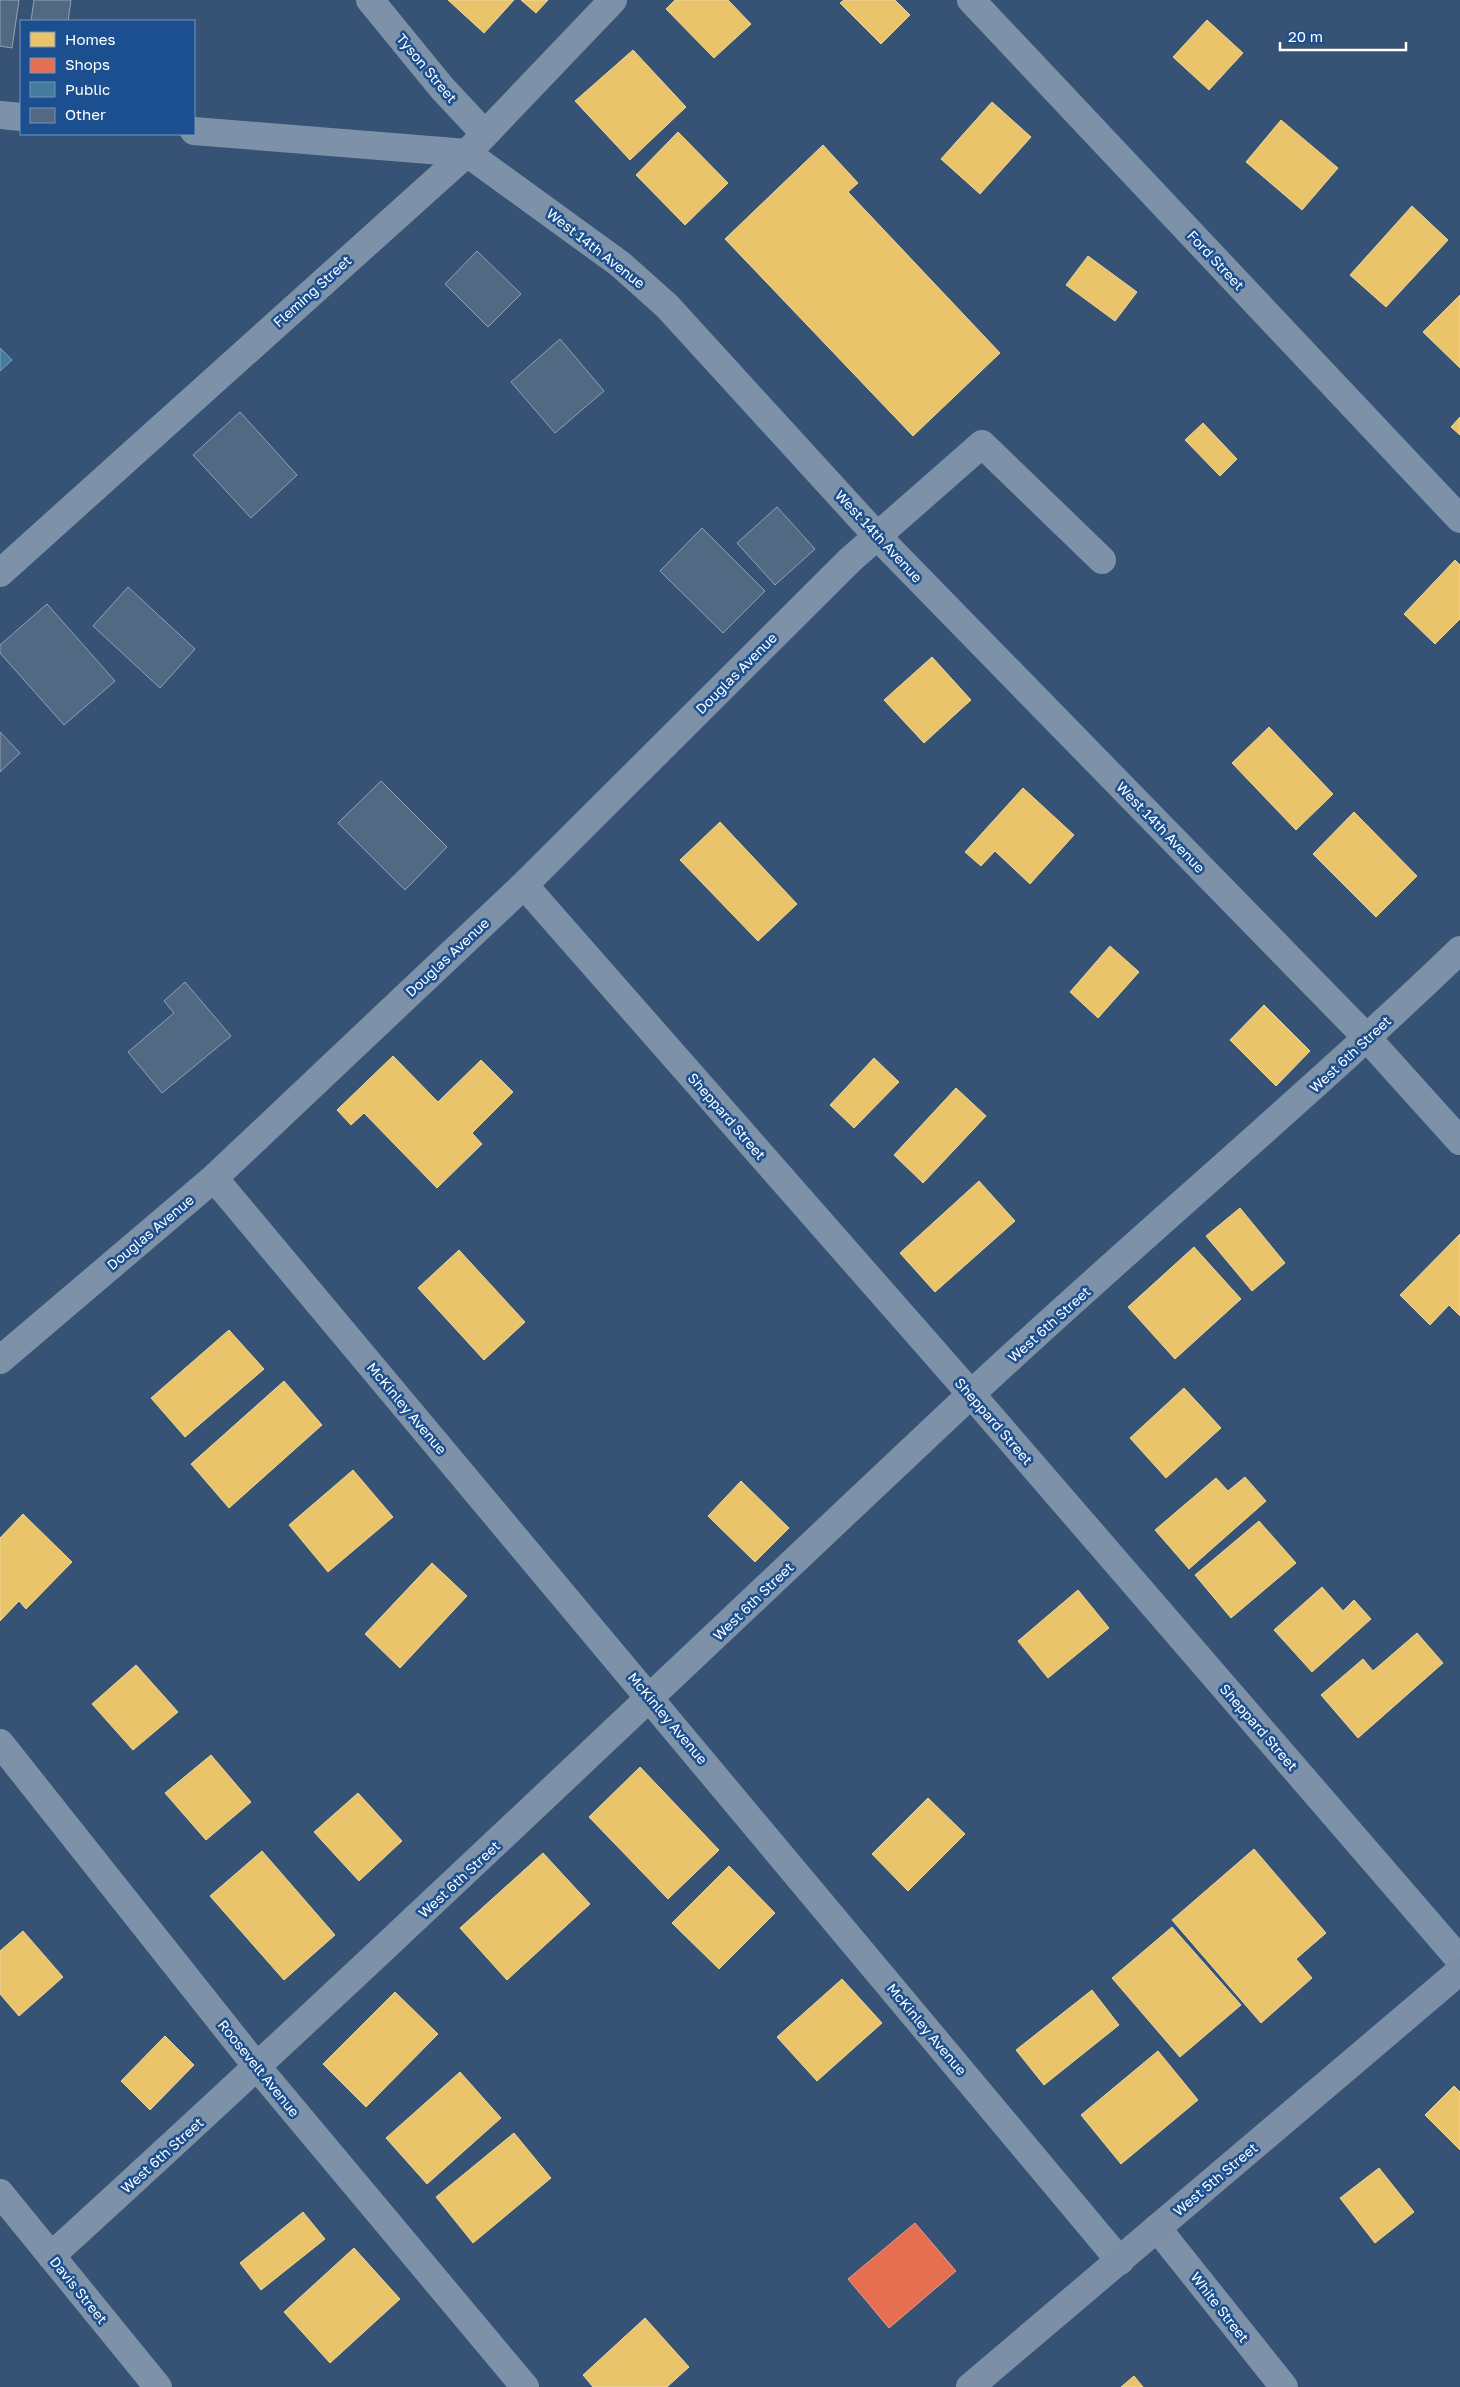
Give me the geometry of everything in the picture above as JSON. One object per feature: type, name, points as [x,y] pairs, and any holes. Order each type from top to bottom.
[{"type":"main road","name":"West 5th Street","points":[[970,2387],[1460,1971]]},
{"type":"street","name":"Tyson Street","points":[[370,0],[442,88],[476,144]]},
{"type":"street","name":"Fleming Street","points":[[0,573],[476,144],[614,0]]},
{"type":"street","name":"Ford Street","points":[[971,0],[1460,519]]},
{"type":"street","points":[[0,115],[20,117]]},
{"type":"street","points":[[195,131],[476,144]]},
{"type":"street","name":"West 14th Avenue","points":[[476,144],[620,264],[667,306],[878,537],[1368,1039],[1460,1141]]},
{"type":"street","name":"Douglas Avenue","points":[[0,1360],[214,1178],[524,885],[850,560],[982,444],[1102,560]]},
{"type":"street","name":"Sheppard Street","points":[[524,885],[971,1394],[1460,1960]]},
{"type":"street","name":"West 6th Street","points":[[51,2256],[258,2068],[971,1394],[1368,1039],[1460,950]]},
{"type":"street","name":"McKinley Avenue","points":[[214,1178],[1120,2260]]},
{"type":"street","name":"Roosevelt Avenue","points":[[0,1743],[258,2068],[525,2387]]},
{"type":"street","name":"Davis Street","points":[[0,2193],[158,2387]]},
{"type":"street","name":"White Street","points":[[1157,2228],[1284,2387]]},
{"type":"building: Homes","points":[[448,0],[514,0],[484,33]]},
{"type":"building: Homes","points":[[521,0],[548,0],[536,13]]},
{"type":"building: Homes","points":[[675,0],[728,0],[751,24],[714,58],[666,9]]},
{"type":"building: Homes","points":[[844,0],[895,0],[910,15],[881,44],[840,3]]},
{"type":"building: Homes","points":[[1207,20],[1243,53],[1209,90],[1173,57]]},
{"type":"building: Homes","points":[[633,50],[686,107],[630,160],[575,101]]},
{"type":"building: Homes","points":[[992,102],[1031,137],[980,194],[941,159]]},
{"type":"building: Homes","points":[[1281,120],[1338,168],[1302,210],[1246,162]]},
{"type":"building: Homes","points":[[678,132],[728,183],[685,225],[636,175]]},
{"type":"building: Homes","points":[[823,145],[858,183],[848,192],[1000,353],[913,436],[725,239]]},
{"type":"building: Homes","points":[[1412,206],[1448,240],[1386,307],[1350,275]]},
{"type":"building: Homes","points":[[1088,256],[1137,292],[1115,321],[1066,285]]},
{"type":"building: Homes","points":[[1460,295],[1460,368],[1423,332]]},
{"type":"building: Homes","points":[[1460,417],[1460,435],[1451,427]]},
{"type":"building: Homes","points":[[1203,423],[1237,459],[1220,476],[1185,440]]},
{"type":"building: Homes","points":[[1455,560],[1460,565],[1460,619],[1435,644],[1404,614]]},
{"type":"building: Homes","points":[[932,657],[971,700],[924,743],[884,700]]},
{"type":"building: Homes","points":[[1269,727],[1333,794],[1296,830],[1232,763]]},
{"type":"building: Homes","points":[[1023,788],[1074,835],[1030,884],[995,851],[981,866],[965,852]]},
{"type":"building: Homes","points":[[1354,812],[1417,876],[1376,917],[1313,854]]},
{"type":"building: Homes","points":[[720,822],[797,904],[758,941],[680,860]]},
{"type":"building: Homes","points":[[1110,946],[1139,972],[1098,1018],[1070,992]]},
{"type":"building: Homes","points":[[1264,1005],[1310,1051],[1276,1086],[1230,1040]]},
{"type":"building: Homes","points":[[393,1056],[438,1102],[481,1060],[513,1092],[472,1133],[482,1144],[437,1188],[364,1113],[351,1125],[337,1110]]},
{"type":"building: Homes","points":[[874,1058],[899,1082],[854,1128],[830,1105]]},
{"type":"building: Homes","points":[[956,1088],[986,1116],[923,1183],[894,1155]]},
{"type":"building: Homes","points":[[979,1181],[1015,1221],[935,1292],[900,1253]]},
{"type":"building: Homes","points":[[1240,1208],[1285,1263],[1252,1291],[1206,1236]]},
{"type":"building: Homes","points":[[1460,1234],[1460,1316],[1449,1305],[1430,1325],[1400,1295]]},
{"type":"building: Homes","points":[[1194,1247],[1241,1299],[1175,1359],[1128,1307]]},
{"type":"building: Homes","points":[[459,1250],[525,1322],[484,1360],[418,1288]]},
{"type":"building: Homes","points":[[229,1330],[264,1369],[185,1437],[151,1398]]},
{"type":"building: Homes","points":[[284,1381],[322,1425],[229,1508],[191,1464]]},
{"type":"building: Homes","points":[[1184,1388],[1221,1428],[1166,1478],[1130,1438]]},
{"type":"building: Homes","points":[[353,1470],[393,1517],[328,1572],[289,1525]]},
{"type":"building: Homes","points":[[1245,1477],[1266,1501],[1189,1569],[1155,1530],[1216,1478],[1228,1491]]},
{"type":"building: Homes","points":[[741,1481],[789,1528],[755,1562],[708,1516]]},
{"type":"building: Homes","points":[[23,1514],[72,1562],[26,1609],[19,1601],[0,1621],[0,1538]]},
{"type":"building: Homes","points":[[1259,1521],[1296,1563],[1231,1618],[1195,1575]]},
{"type":"building: Homes","points":[[432,1563],[467,1596],[400,1668],[365,1634]]},
{"type":"building: Homes","points":[[1322,1587],[1343,1611],[1354,1600],[1371,1619],[1312,1672],[1274,1630]]},
{"type":"building: Homes","points":[[1078,1590],[1109,1628],[1048,1678],[1018,1641]]},
{"type":"building: Homes","points":[[1417,1633],[1443,1663],[1358,1738],[1321,1695],[1363,1659],[1373,1671]]},
{"type":"building: Homes","points":[[136,1665],[178,1712],[133,1750],[92,1704]]},
{"type":"building: Homes","points":[[211,1755],[251,1802],[206,1840],[165,1793]]},
{"type":"building: Homes","points":[[640,1767],[719,1850],[668,1899],[589,1817]]},
{"type":"building: Homes","points":[[358,1793],[402,1841],[359,1881],[314,1832]]},
{"type":"building: Homes","points":[[928,1798],[965,1834],[908,1891],[872,1854]]},
{"type":"building: Homes","points":[[1254,1849],[1326,1933],[1296,1959],[1312,1978],[1261,2023],[1172,1920]]},
{"type":"building: Homes","points":[[262,1851],[335,1935],[284,1980],[210,1896]]},
{"type":"building: Homes","points":[[543,1853],[590,1904],[507,1980],[460,1928]]},
{"type":"building: Homes","points":[[729,1866],[775,1913],[719,1969],[672,1923]]},
{"type":"building: Homes","points":[[1172,1927],[1241,2005],[1180,2057],[1112,1978]]},
{"type":"building: Homes","points":[[23,1931],[63,1977],[19,2016],[0,1994],[0,1951]]},
{"type":"building: Homes","points":[[842,1979],[882,2023],[817,2081],[777,2037]]},
{"type":"building: Homes","points":[[1092,1990],[1119,2025],[1044,2085],[1016,2050]]},
{"type":"building: Homes","points":[[395,1992],[438,2034],[366,2107],[323,2064]]},
{"type":"building: Homes","points":[[165,2036],[194,2065],[150,2110],[121,2081]]},
{"type":"building: Homes","points":[[1158,2051],[1198,2100],[1121,2164],[1081,2115]]},
{"type":"building: Homes","points":[[460,2072],[501,2118],[427,2184],[386,2138]]},
{"type":"building: Homes","points":[[1454,2086],[1460,2092],[1460,2150],[1425,2115]]},
{"type":"building: Homes","points":[[514,2133],[551,2178],[473,2243],[436,2197]]},
{"type":"building: Homes","points":[[1379,2168],[1414,2212],[1375,2243],[1340,2198]]},
{"type":"building: Homes","points":[[303,2212],[325,2239],[261,2290],[240,2263]]},
{"type":"building: Homes","points":[[354,2248],[400,2299],[330,2363],[284,2312]]},
{"type":"building: Homes","points":[[645,2318],[689,2367],[667,2387],[593,2387],[583,2375]]},
{"type":"building: Homes","points":[[1134,2376],[1143,2387],[1121,2387]]},
{"type":"building: Shops","points":[[915,2223],[956,2271],[889,2328],[848,2279]]},
{"type":"building: Public","points":[[0,348],[12,360],[0,371]]},
{"type":"building: Other","points":[[0,0],[19,0],[12,48],[0,46]]},
{"type":"building: Other","points":[[34,0],[71,0],[68,20],[31,20]]},
{"type":"building: Other","points":[[477,251],[521,294],[488,327],[445,284]]},
{"type":"building: Other","points":[[560,339],[604,391],[555,433],[511,382]]},
{"type":"building: Other","points":[[240,412],[297,475],[251,518],[193,455]]},
{"type":"building: Other","points":[[777,507],[815,549],[775,585],[737,543]]},
{"type":"building: Other","points":[[702,528],[765,591],[723,633],[660,571]]},
{"type":"building: Other","points":[[128,587],[195,649],[160,688],[93,626]]},
{"type":"building: Other","points":[[47,604],[115,681],[64,725],[0,653],[0,645]]},
{"type":"building: Other","points":[[0,732],[20,753],[0,772]]},
{"type":"building: Other","points":[[381,781],[447,847],[405,890],[338,823]]},
{"type":"building: Other","points":[[185,982],[231,1036],[162,1093],[128,1052],[174,1013],[164,1001]]}]
